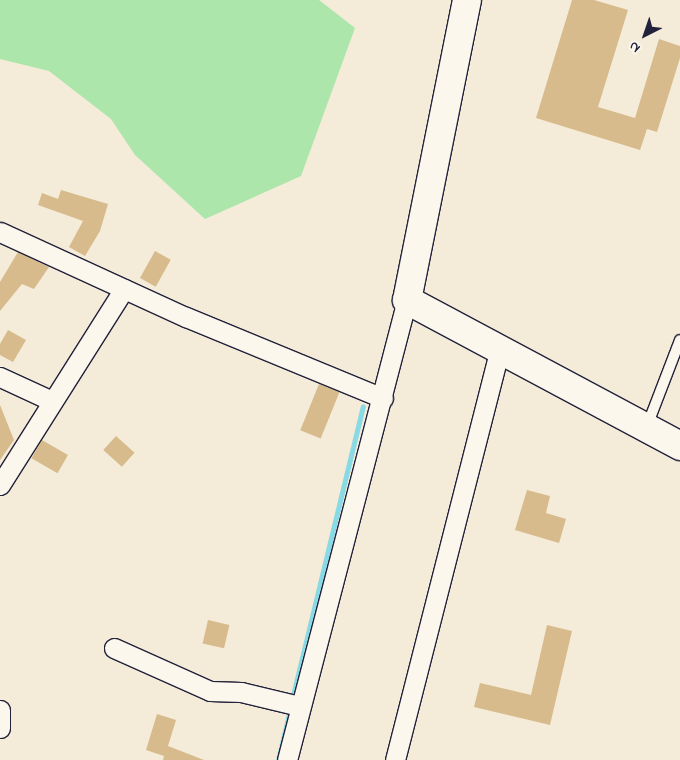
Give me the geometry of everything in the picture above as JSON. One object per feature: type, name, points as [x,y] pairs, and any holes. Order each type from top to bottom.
[{"type":"main road","points":[[466,0],[407,300],[680,446]]},
{"type":"street","points":[[0,232],[124,289],[383,398]]},
{"type":"street","points":[[0,485],[52,400],[124,289]]},
{"type":"street","points":[[287,760],[299,706],[383,398],[407,300]]},
{"type":"street","points":[[395,760],[500,350]]},
{"type":"street","points":[[0,377],[52,400]]},
{"type":"street","points":[[114,648],[210,691],[241,692],[299,706]]},
{"type":"street","points":[[0,710],[0,728]]},
{"type":"lane","points":[[647,427],[680,340]]},
{"type":"green space","points":[[0,0],[319,0],[355,28],[301,176],[205,219],[135,155],[111,119],[49,71],[0,59]]},
{"type":"building","points":[[572,0],[594,0],[628,10],[598,107],[635,118],[659,39],[680,46],[680,58],[657,132],[647,129],[640,150],[536,118]]},
{"type":"building","points":[[61,190],[108,204],[100,231],[85,256],[69,247],[83,221],[38,205],[42,193],[58,199]]},
{"type":"building","points":[[155,251],[171,260],[156,287],[140,278]]},
{"type":"building","points":[[18,252],[49,267],[34,289],[22,284],[0,311],[0,282]]},
{"type":"building","points":[[8,330],[26,340],[13,362],[0,355],[0,344]]},
{"type":"building","points":[[319,384],[339,392],[321,439],[300,430]]},
{"type":"building","points":[[0,405],[14,440],[0,460]]},
{"type":"building","points":[[116,436],[135,453],[122,467],[103,450]]},
{"type":"building","points":[[42,440],[68,455],[57,473],[32,458]]},
{"type":"building","points":[[527,490],[550,496],[546,513],[566,519],[559,543],[515,530]]},
{"type":"building","points":[[208,620],[229,625],[224,648],[203,643]]},
{"type":"building","points":[[547,625],[572,631],[550,725],[474,707],[480,683],[531,695]]},
{"type":"building","points":[[157,714],[176,720],[168,746],[204,760],[163,760],[164,756],[146,750]]},
{"type":"waterway","points":[[293,695],[363,406]]},
{"type":"waterway","points":[[278,760],[289,714]]}]
